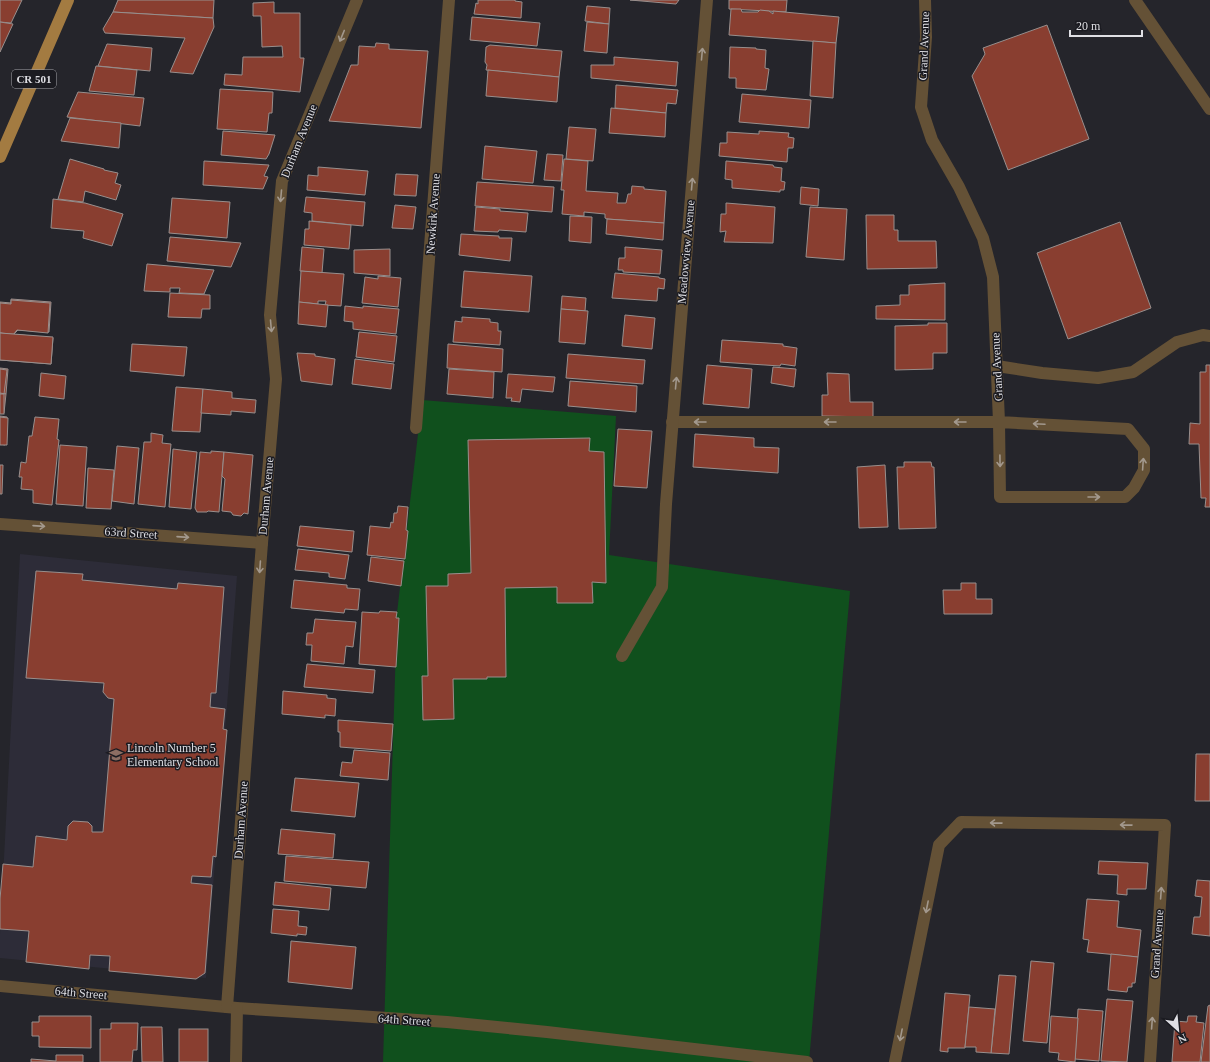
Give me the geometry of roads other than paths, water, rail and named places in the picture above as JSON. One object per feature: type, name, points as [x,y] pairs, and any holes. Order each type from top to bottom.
[{"type":"main road","name":"CR 501","points":[[0,157],[68,0]]},
{"type":"street","name":"Durham Avenue","points":[[236,1062],[232,1008],[262,543],[276,379],[270,315],[282,180],[356,0]]},
{"type":"street","name":"Newkirk Avenue","points":[[416,428],[449,0]]},
{"type":"street","name":"Meadowview Avenue","points":[[622,656],[662,587],[672,422],[706,0]]},
{"type":"street","name":"Grand Avenue","points":[[925,0],[926,37],[921,107],[932,140],[960,187],[984,238],[993,276],[999,422]]},
{"type":"street","points":[[1135,0],[1210,110]]},
{"type":"street","points":[[996,366],[1042,373],[1098,378],[1132,372],[1177,342],[1203,335],[1210,336]]},
{"type":"street","points":[[672,422],[999,422],[1128,429],[1144,449],[1144,470],[1134,488],[1125,497],[1000,497],[999,422]]},
{"type":"street","name":"63rd Street","points":[[0,524],[262,543]]},
{"type":"street","name":"Grand Avenue","points":[[895,1062],[939,845],[961,822],[1165,825],[1150,1062]]},
{"type":"street","name":"64th Street","points":[[0,986],[232,1008],[462,1024],[547,1032],[807,1062]]},
{"type":"place","name":"Lincoln Number 5 Elementary School","points":[[116,755]]}]
